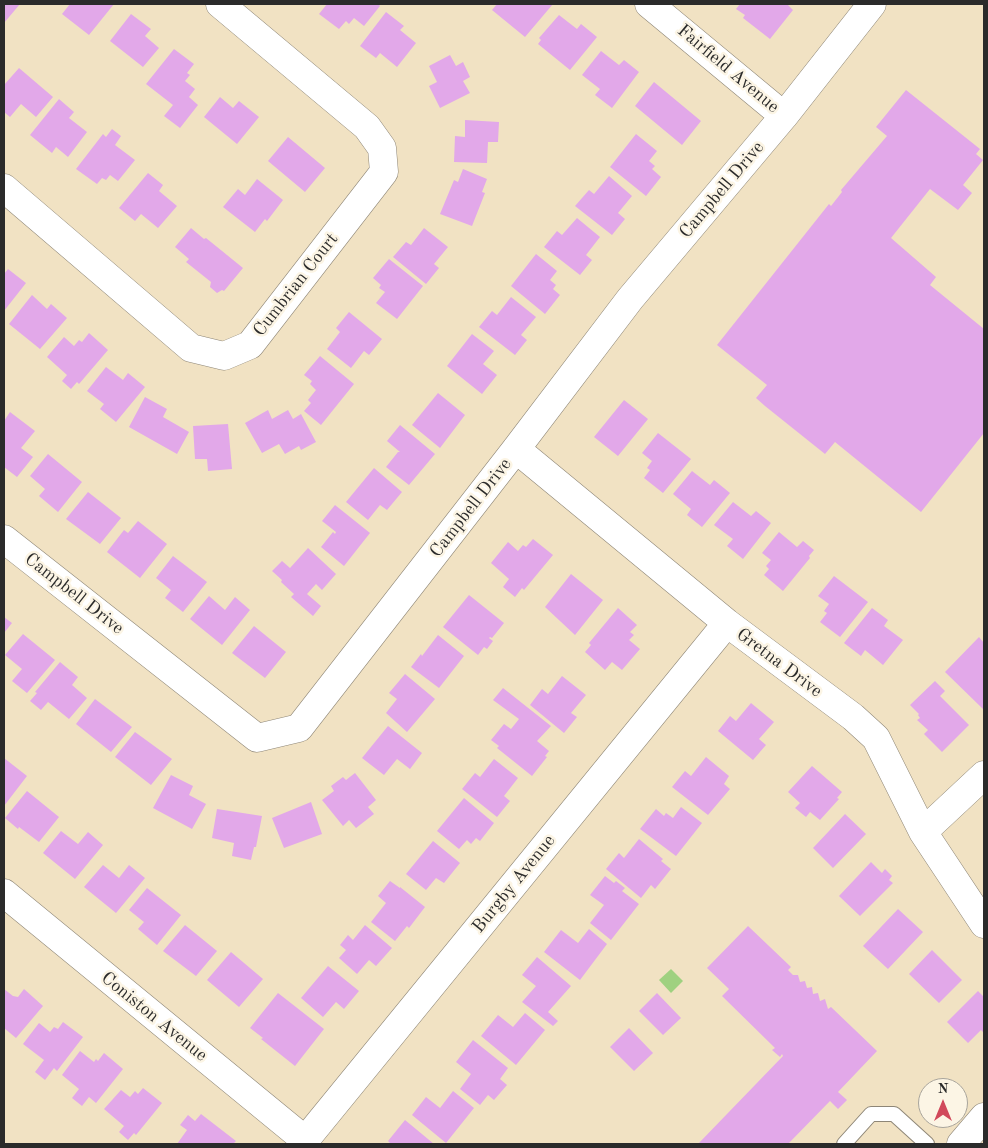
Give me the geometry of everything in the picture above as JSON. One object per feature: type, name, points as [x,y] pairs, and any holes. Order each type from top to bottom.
[{"type":"street","name":"Cumbrian Court","points":[[4,188],[191,348],[224,356],[250,345],[384,172],[382,148],[367,127],[220,4]]},
{"type":"street","name":"Fairfield Avenue","points":[[649,4],[784,116]]},
{"type":"street","name":"Campbell Drive","points":[[4,539],[257,738],[299,728],[516,450],[630,299],[784,116],[872,4]]},
{"type":"street","name":"Gretna Drive","points":[[516,450],[727,623],[853,717],[876,738],[923,832],[984,924]]},
{"type":"street","name":"Burgby Avenue","points":[[303,1142],[727,623]]},
{"type":"street","points":[[923,832],[984,775]]},
{"type":"street","name":"Coniston Avenue","points":[[4,894],[303,1142]]},
{"type":"street","points":[[961,1144],[984,1117]]},
{"type":"lane","points":[[844,1144],[871,1114],[894,1114],[927,1144]]},
{"type":"green space","points":[[671,969],[683,981],[671,993],[659,980]]},
{"type":"building","points":[[4,4],[20,4],[4,23]]},
{"type":"building","points":[[70,4],[114,4],[89,35],[62,14]]},
{"type":"building","points":[[327,4],[378,4],[380,6],[364,26],[354,18],[349,24],[346,21],[339,29],[319,14]]},
{"type":"building","points":[[497,4],[553,4],[525,37],[492,10]]},
{"type":"building","points":[[740,4],[787,4],[793,10],[770,39],[743,18],[745,15],[736,9]]},
{"type":"building","points":[[386,12],[404,26],[400,30],[416,43],[397,67],[380,53],[376,58],[360,46]]},
{"type":"building","points":[[131,14],[151,29],[145,36],[159,48],[143,67],[110,41]]},
{"type":"building","points":[[559,15],[577,29],[581,24],[597,37],[570,70],[538,44],[541,40],[539,38]]},
{"type":"building","points":[[174,49],[194,64],[187,73],[190,75],[185,81],[195,89],[189,97],[198,105],[180,128],[164,116],[173,105],[146,84]]},
{"type":"building","points":[[601,51],[619,65],[624,60],[639,72],[612,108],[595,95],[600,89],[582,75]]},
{"type":"building","points":[[450,55],[456,66],[463,62],[470,77],[463,81],[470,93],[440,108],[429,86],[437,82],[429,66]]},
{"type":"building","points":[[19,68],[53,97],[36,117],[21,104],[10,117],[4,112],[4,85]]},
{"type":"building","points":[[654,82],[701,121],[682,145],[635,106]]},
{"type":"building","points":[[906,90],[980,149],[976,154],[983,160],[963,185],[972,193],[958,210],[930,189],[891,238],[936,277],[930,285],[984,329],[984,433],[921,512],[835,442],[825,454],[765,406],[756,398],[767,385],[717,345],[829,204],[831,206],[842,192],[841,190],[887,136],[876,127]]},
{"type":"building","points":[[220,97],[233,108],[239,101],[259,117],[237,144],[204,117]]},
{"type":"building","points":[[59,99],[74,112],[69,118],[87,132],[68,157],[56,147],[52,153],[30,135]]},
{"type":"building","points":[[465,120],[499,122],[498,142],[488,142],[487,163],[454,162],[455,136],[465,137]]},
{"type":"building","points":[[112,129],[121,136],[115,145],[135,160],[118,181],[110,175],[106,180],[102,178],[97,184],[76,169],[103,134],[106,137]]},
{"type":"building","points":[[636,134],[657,151],[649,161],[655,166],[652,169],[661,177],[646,196],[610,167]]},
{"type":"building","points":[[288,137],[325,168],[305,192],[268,161]]},
{"type":"building","points":[[463,169],[487,179],[482,192],[485,193],[472,226],[440,214],[454,180],[458,182]]},
{"type":"building","points":[[148,173],[163,185],[159,191],[177,206],[158,228],[141,214],[135,221],[119,208]]},
{"type":"building","points":[[609,176],[632,196],[618,213],[625,219],[612,235],[575,206],[589,190],[594,194]]},
{"type":"building","points":[[257,179],[283,200],[267,221],[265,219],[255,232],[223,207],[238,189],[245,195]]},
{"type":"building","points":[[577,218],[600,237],[586,255],[592,260],[580,275],[544,247],[557,231],[562,235]]},
{"type":"building","points":[[191,228],[243,268],[224,291],[222,290],[217,293],[210,287],[211,282],[186,262],[189,259],[175,247]]},
{"type":"building","points":[[424,228],[448,247],[434,264],[439,268],[426,284],[393,257],[406,242],[411,245]]},
{"type":"building","points":[[536,254],[557,271],[550,280],[556,285],[553,289],[560,295],[545,314],[511,286]]},
{"type":"building","points":[[389,259],[423,286],[397,319],[376,303],[385,292],[379,288],[381,285],[373,278]]},
{"type":"building","points":[[8,269],[26,283],[4,311],[4,274]]},
{"type":"building","points":[[32,295],[47,309],[51,304],[67,318],[40,349],[9,324]]},
{"type":"building","points":[[511,297],[536,317],[521,335],[527,340],[515,355],[479,327],[492,311],[497,315]]},
{"type":"building","points":[[349,312],[382,339],[369,355],[364,351],[351,368],[327,349],[340,332],[336,328]]},
{"type":"building","points":[[89,333],[108,350],[79,384],[77,382],[71,389],[62,381],[67,375],[47,357],[64,337],[74,346],[79,340],[82,342]]},
{"type":"building","points":[[472,334],[494,351],[483,364],[497,375],[482,394],[447,366]]},
{"type":"building","points":[[320,356],[354,384],[321,425],[304,411],[311,403],[308,400],[316,390],[310,384],[312,381],[304,375]]},
{"type":"building","points":[[106,367],[123,380],[128,373],[145,387],[116,422],[100,409],[104,404],[87,391]]},
{"type":"building","points":[[438,393],[465,415],[440,448],[412,425]]},
{"type":"building","points":[[145,397],[167,409],[163,417],[189,432],[177,454],[129,427]]},
{"type":"building","points":[[624,400],[648,419],[618,456],[594,437]]},
{"type":"building","points":[[268,410],[272,419],[288,410],[293,419],[301,414],[316,442],[301,450],[299,446],[285,454],[279,444],[262,453],[245,423]]},
{"type":"building","points":[[10,412],[35,431],[21,448],[33,457],[17,477],[4,467],[4,421]]},
{"type":"building","points":[[228,424],[232,469],[208,471],[207,459],[195,459],[193,426]]},
{"type":"building","points":[[400,425],[435,454],[409,485],[386,467],[400,452],[387,441]]},
{"type":"building","points":[[658,433],[691,459],[663,493],[644,478],[650,470],[647,468],[652,461],[642,453]]},
{"type":"building","points":[[48,454],[82,482],[58,512],[39,496],[45,489],[30,476]]},
{"type":"building","points":[[374,468],[402,492],[387,510],[380,505],[368,520],[346,502]]},
{"type":"building","points":[[692,471],[710,485],[714,480],[730,493],[702,527],[687,515],[691,509],[673,494]]},
{"type":"building","points":[[88,492],[121,518],[100,544],[66,519]]},
{"type":"building","points":[[733,502],[751,516],[756,511],[771,523],[743,559],[727,546],[733,539],[714,525]]},
{"type":"building","points":[[335,505],[370,533],[344,566],[321,547],[333,532],[335,534],[336,532],[322,521]]},
{"type":"building","points":[[138,521],[167,544],[140,578],[107,552],[124,530],[128,533]]},
{"type":"building","points":[[779,532],[797,547],[803,541],[814,550],[809,556],[810,558],[783,591],[764,575],[769,569],[766,566],[771,560],[762,553]]},
{"type":"building","points":[[533,539],[553,555],[524,590],[522,588],[515,597],[503,587],[509,579],[491,563],[508,542],[518,551],[523,545],[526,547]]},
{"type":"building","points":[[308,548],[336,574],[322,590],[316,584],[307,594],[321,606],[313,616],[291,597],[294,594],[272,571],[282,561],[290,568]]},
{"type":"building","points":[[173,556],[207,582],[183,612],[165,598],[171,590],[156,578]]},
{"type":"building","points":[[571,574],[603,600],[575,635],[545,607]]},
{"type":"building","points":[[834,576],[868,602],[840,637],[820,622],[827,613],[824,611],[829,604],[818,596]]},
{"type":"building","points":[[469,595],[504,623],[492,638],[489,638],[493,641],[487,649],[484,647],[478,655],[443,627]]},
{"type":"building","points":[[209,596],[225,610],[235,597],[250,610],[222,645],[190,619]]},
{"type":"building","points":[[618,608],[637,625],[630,632],[634,635],[629,640],[640,649],[622,670],[612,662],[605,670],[585,652],[591,645],[589,643]]},
{"type":"building","points":[[872,608],[888,620],[884,626],[903,640],[883,665],[865,650],[861,656],[844,643]]},
{"type":"building","points":[[4,617],[12,623],[4,633]]},
{"type":"building","points":[[254,626],[286,652],[265,678],[232,653]]},
{"type":"building","points":[[23,634],[55,660],[27,693],[12,681],[22,669],[5,655]]},
{"type":"building","points":[[438,635],[464,656],[439,688],[411,667]]},
{"type":"building","points":[[979,637],[984,643],[983,709],[945,672]]},
{"type":"building","points":[[60,662],[78,677],[72,685],[87,698],[69,719],[48,702],[41,710],[30,701],[37,693],[35,692]]},
{"type":"building","points":[[405,674],[435,699],[407,732],[386,713],[397,699],[389,693]]},
{"type":"building","points":[[562,676],[586,695],[571,713],[577,717],[564,733],[530,705],[542,689],[548,694]]},
{"type":"building","points":[[935,681],[945,691],[940,696],[969,725],[942,752],[924,734],[928,730],[917,720],[920,718],[919,714],[910,705]]},
{"type":"building","points":[[503,688],[551,726],[537,741],[549,751],[545,756],[547,757],[532,776],[497,748],[499,746],[491,740],[504,724],[511,729],[519,719],[493,700]]},
{"type":"building","points":[[95,699],[132,727],[111,752],[76,724]]},
{"type":"building","points":[[751,703],[774,722],[759,739],[766,745],[753,760],[718,731],[730,716],[736,721]]},
{"type":"building","points":[[388,726],[422,753],[410,769],[397,759],[384,775],[362,758]]},
{"type":"building","points":[[135,732],[172,759],[151,785],[115,757]]},
{"type":"building","points":[[706,757],[729,776],[724,784],[730,789],[708,815],[672,787],[685,771],[691,776]]},
{"type":"building","points":[[4,758],[27,776],[4,806]]},
{"type":"building","points":[[494,759],[518,778],[504,796],[510,801],[497,817],[462,789],[475,773],[480,777]]},
{"type":"building","points":[[812,766],[842,792],[837,798],[839,799],[820,820],[810,812],[806,817],[795,808],[800,803],[788,792]]},
{"type":"building","points":[[355,773],[376,800],[368,807],[374,814],[356,828],[349,820],[343,826],[322,800],[334,791],[331,786],[343,777],[346,780]]},
{"type":"building","points":[[171,775],[193,786],[189,795],[206,804],[192,829],[153,808]]},
{"type":"building","points":[[27,791],[59,817],[39,842],[5,818]]},
{"type":"building","points":[[464,798],[494,823],[480,841],[476,838],[471,844],[467,840],[459,849],[437,831]]},
{"type":"building","points":[[311,802],[322,834],[284,848],[272,818]]},
{"type":"building","points":[[681,807],[702,823],[676,856],[640,829],[656,809],[664,816],[666,813],[673,818]]},
{"type":"building","points":[[217,809],[262,816],[256,847],[254,847],[251,860],[232,856],[234,843],[212,838]]},
{"type":"building","points":[[845,814],[866,834],[833,868],[813,848]]},
{"type":"building","points":[[61,831],[78,844],[88,832],[103,845],[75,879],[43,853]]},
{"type":"building","points":[[639,839],[663,859],[661,861],[671,869],[655,889],[651,885],[641,898],[606,869],[619,853],[624,858]]},
{"type":"building","points":[[433,841],[460,863],[444,883],[436,878],[426,890],[406,874]]},
{"type":"building","points":[[871,862],[882,873],[885,869],[892,876],[889,880],[893,883],[860,916],[839,896]]},
{"type":"building","points":[[103,865],[119,878],[129,865],[145,878],[116,913],[84,887]]},
{"type":"building","points":[[605,876],[625,888],[622,891],[639,904],[611,940],[590,923],[604,905],[590,895]]},
{"type":"building","points":[[390,881],[425,907],[409,928],[407,926],[395,941],[371,922],[386,903],[378,896]]},
{"type":"building","points":[[147,888],[181,915],[157,945],[138,929],[144,922],[129,910]]},
{"type":"building","points":[[898,909],[923,932],[888,969],[863,946]]},
{"type":"building","points":[[185,925],[217,951],[196,976],[163,951]]},
{"type":"building","points":[[365,925],[392,948],[376,966],[369,960],[357,974],[339,958],[346,950],[340,945],[348,935],[353,940]]},
{"type":"building","points":[[748,926],[791,967],[788,970],[793,975],[798,975],[800,982],[805,981],[807,988],[812,987],[813,994],[818,993],[820,1001],[825,999],[828,1009],[831,1007],[877,1051],[838,1092],[847,1100],[838,1109],[830,1101],[788,1144],[698,1144],[783,1056],[782,1054],[780,1057],[772,1050],[775,1048],[722,996],[729,989],[707,968]]},
{"type":"building","points":[[589,929],[607,944],[580,980],[544,952],[561,930],[578,943]]},
{"type":"building","points":[[932,950],[962,980],[939,1003],[909,974]]},
{"type":"building","points":[[231,952],[263,979],[239,1007],[207,980]]},
{"type":"building","points":[[537,957],[571,986],[548,1012],[558,1021],[553,1026],[522,1002],[536,986],[522,975]]},
{"type":"building","points":[[328,966],[359,991],[344,1009],[336,1002],[323,1017],[301,998]]},
{"type":"building","points":[[4,989],[13,996],[18,997],[24,989],[43,1006],[16,1038],[4,1028]]},
{"type":"building","points":[[978,991],[984,997],[984,1033],[981,1030],[968,1043],[947,1022]]},
{"type":"building","points":[[278,993],[324,1029],[295,1066],[250,1028]]},
{"type":"building","points":[[657,993],[681,1018],[663,1035],[639,1011]]},
{"type":"building","points":[[525,1013],[545,1030],[516,1065],[481,1036],[498,1015],[513,1027]]},
{"type":"building","points":[[63,1022],[83,1037],[57,1071],[54,1068],[45,1080],[35,1072],[44,1060],[23,1044],[39,1023],[50,1032],[54,1027],[58,1029]]},
{"type":"building","points":[[629,1028],[653,1053],[634,1071],[610,1047]]},
{"type":"building","points":[[473,1040],[508,1068],[500,1079],[507,1085],[494,1100],[488,1095],[480,1105],[460,1089],[471,1074],[456,1062]]},
{"type":"building","points":[[80,1051],[94,1062],[96,1059],[98,1061],[104,1053],[123,1069],[96,1103],[89,1097],[82,1106],[72,1098],[79,1089],[62,1075]]},
{"type":"building","points":[[143,1088],[162,1103],[136,1135],[134,1133],[128,1140],[119,1132],[124,1126],[104,1109],[121,1090],[130,1097],[135,1091],[138,1094]]},
{"type":"building","points":[[453,1091],[474,1108],[446,1143],[412,1115],[426,1097],[440,1108]]},
{"type":"building","points":[[201,1114],[236,1141],[233,1144],[177,1144],[187,1130],[180,1125],[188,1115],[195,1121]]},
{"type":"building","points":[[405,1120],[434,1144],[391,1144],[388,1141]]}]
